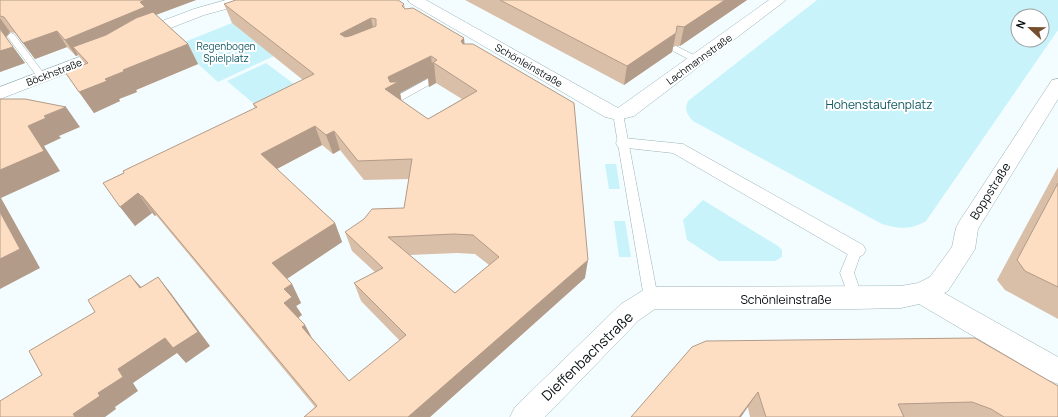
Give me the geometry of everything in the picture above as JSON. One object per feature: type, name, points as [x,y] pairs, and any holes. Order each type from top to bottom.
[{"type":"street","name":"Böckhstraße","points":[[0,93],[112,50],[140,34],[199,12],[243,0]]},
{"type":"street","name":"Schönleinstraße","points":[[415,0],[430,15],[488,49],[612,113],[618,114]]},
{"type":"street","name":"Lachmannstraße","points":[[618,114],[627,112],[779,0]]},
{"type":"street","name":"Boppstraße","points":[[922,293],[939,284],[963,249],[967,228],[1058,84]]},
{"type":"street","points":[[624,143],[677,148],[856,250]]},
{"type":"street","name":"Schönleinstraße","points":[[651,298],[856,298],[901,297],[922,293]]},
{"type":"street","points":[[922,293],[1058,371]]},
{"type":"street","name":"Dieffenbachstraße","points":[[525,417],[630,312],[651,298]]},
{"type":"lane","points":[[11,36],[42,77]]},
{"type":"lane","points":[[676,49],[698,60]]},
{"type":"lane","points":[[398,98],[433,79]]},
{"type":"lane","points":[[618,114],[651,298]]},
{"type":"lane","points":[[856,250],[847,273],[856,298]]},
{"type":"green space","name":"Hohenstaufenplatz","points":[[817,0],[1058,0],[1058,30],[1050,42],[1050,8],[1010,8],[1010,48],[1046,48],[926,221],[915,226],[899,228],[882,224],[693,121],[687,112],[686,107],[688,101]]},
{"type":"green space","name":"Regenbogen Spielplatz","points":[[232,23],[274,56],[218,82],[177,45]]},
{"type":"green space","points":[[266,63],[306,93],[266,114],[227,81]]},
{"type":"green space","points":[[605,164],[616,164],[620,189],[609,189]]},
{"type":"green space","points":[[703,200],[778,246],[782,250],[782,257],[775,261],[719,261],[687,240],[683,220]]},
{"type":"green space","points":[[614,221],[625,221],[631,257],[619,257]]},
{"type":"building","points":[[0,0],[145,0],[140,2],[145,7],[65,40],[57,31],[23,43],[4,17],[0,16]]},
{"type":"building","points":[[236,0],[398,0],[404,4],[402,6],[405,9],[413,8],[464,38],[461,41],[463,44],[473,44],[574,103],[588,260],[408,417],[304,417],[317,406],[142,196],[138,193],[120,207],[103,183],[124,173],[123,171],[257,107],[253,104],[314,74],[224,4]],"holes":[[[371,18],[376,19],[376,26],[350,36],[345,37],[340,34]],[[431,56],[437,60],[426,67],[434,63],[477,91],[428,119],[385,89],[398,82],[390,82],[388,77]],[[315,126],[326,135],[334,131],[358,161],[412,159],[404,208],[372,209],[364,219],[345,232],[383,268],[354,283],[406,335],[349,381],[302,327],[305,325],[284,303],[292,297],[284,289],[292,284],[272,263],[335,223],[261,154]],[[454,234],[473,235],[499,257],[455,293],[388,237]]]},
{"type":"building","points":[[500,0],[725,0],[684,27],[677,26],[676,33],[627,66]]},
{"type":"building","points":[[153,12],[188,44],[123,70],[125,71],[105,79],[107,81],[79,92],[65,72],[88,63],[73,47],[106,35],[136,18]]},
{"type":"building","points":[[0,29],[13,47],[0,51]]},
{"type":"building","points":[[0,99],[25,99],[66,107],[44,116],[46,118],[28,126],[44,151],[0,170]]},
{"type":"building","points":[[1058,183],[1058,287],[1025,271],[1017,260]]},
{"type":"building","points":[[0,212],[20,249],[0,259]]},
{"type":"building","points":[[130,275],[140,288],[158,277],[198,332],[173,348],[165,338],[118,369],[123,377],[98,393],[100,396],[73,414],[75,417],[0,417],[0,401],[42,375],[29,351],[95,312],[88,300]]},
{"type":"building","points":[[975,338],[1058,386],[1058,417],[1004,417],[991,409],[972,402],[898,404],[904,417],[766,417],[758,392],[739,417],[631,417],[692,347],[706,341]]}]
